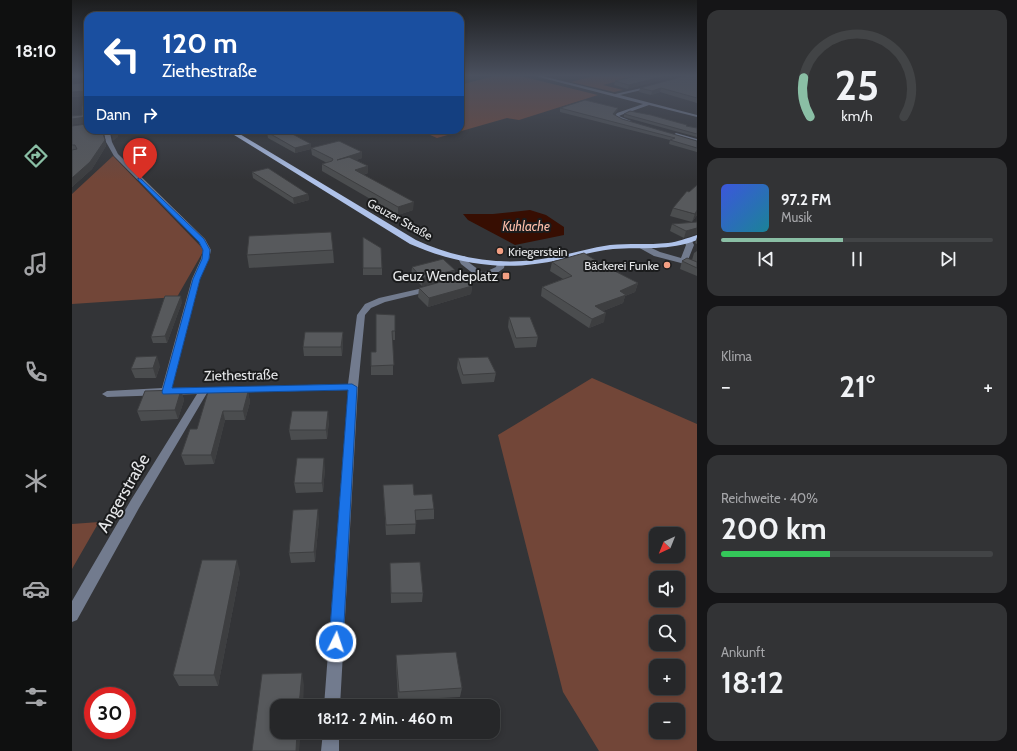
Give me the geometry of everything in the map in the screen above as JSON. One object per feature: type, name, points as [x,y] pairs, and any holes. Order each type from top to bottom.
[{"type":"main road","name":"Geuzer Straße","points":[[236,134],[413,242],[435,251],[462,258],[501,263],[531,262],[600,249],[672,244],[688,241],[697,237]]},
{"type":"street","points":[[630,110],[619,114],[616,117],[631,122]]},
{"type":"street","points":[[673,110],[697,116]]},
{"type":"street","points":[[668,132],[697,141]]},
{"type":"street","points":[[107,134],[108,142],[116,155],[202,241],[207,250],[205,259],[196,279],[166,392]]},
{"type":"street","points":[[684,262],[690,245],[688,241]]},
{"type":"street","points":[[640,246],[651,252],[697,267]]},
{"type":"street","points":[[462,258],[464,262],[482,276]]},
{"type":"street","points":[[332,699],[352,387],[361,316],[368,306],[382,300],[482,276],[496,271],[500,268],[501,263]]},
{"type":"street","name":"Ziethestraße","points":[[107,394],[204,390],[352,387]]},
{"type":"street","name":"Angerstraße","points":[[72,616],[135,504],[204,390]]},
{"type":"street","points":[[330,751],[331,739]]},
{"type":"shaded area","points":[[464,110],[550,110],[519,120],[507,118],[464,130]]},
{"type":"shaded area","points":[[428,134],[451,134],[437,138]]},
{"type":"shaded area","points":[[113,156],[204,250],[177,297],[72,304],[72,194]]},
{"type":"shaded area","points":[[592,378],[697,424],[697,751],[599,751],[563,692],[498,435]]},
{"type":"shaded area","points":[[99,522],[72,569],[72,524]]},
{"type":"water","name":"Kuhlache","points":[[530,210],[546,215],[564,227],[564,235],[515,245],[468,220],[463,214],[493,214]]},
{"type":"building","points":[[82,110],[84,110],[84,117],[72,119],[72,116],[82,115]]},
{"type":"building","points":[[568,110],[616,110],[613,114],[622,119],[697,141],[697,148],[670,140],[675,138]]},
{"type":"building","points":[[630,111],[651,115],[697,128],[697,134],[624,114]]},
{"type":"building","points":[[84,124],[84,134],[103,134],[105,140],[90,162],[72,178],[72,150],[77,149],[75,145],[72,145],[72,126]]},
{"type":"building","points":[[270,134],[292,134],[311,144],[295,148]]},
{"type":"building","points":[[339,141],[362,152],[337,160],[349,157],[368,166],[355,170],[414,202],[398,207],[322,164],[332,161],[333,159],[311,148]]},
{"type":"building","points":[[268,168],[308,194],[293,198],[252,172]]},
{"type":"building","points":[[697,185],[697,210],[695,214],[673,208],[687,191],[689,192]]},
{"type":"building","points":[[697,222],[697,228],[686,231],[672,224]]},
{"type":"building","points":[[331,232],[333,250],[247,255],[249,236]]},
{"type":"building","points":[[363,237],[381,248],[382,268],[363,268]]},
{"type":"building","points":[[584,253],[603,265],[638,283],[620,291],[626,295],[595,306],[606,313],[592,319],[542,287],[572,276],[552,262]]},
{"type":"building","points":[[687,258],[697,262],[697,268],[682,261]]},
{"type":"building","points":[[443,259],[455,270],[422,278],[412,267]]},
{"type":"building","points":[[462,276],[472,286],[429,298],[419,288]]},
{"type":"building","points":[[165,296],[181,296],[165,336],[151,337]]},
{"type":"building","points":[[376,314],[395,315],[395,331],[392,331],[394,365],[371,366],[371,352],[376,352]]},
{"type":"building","points":[[509,317],[530,317],[538,337],[516,338]]},
{"type":"building","points":[[305,332],[343,332],[341,347],[303,347]]},
{"type":"building","points":[[157,356],[153,368],[131,369],[136,357]]},
{"type":"building","points":[[488,357],[496,373],[463,375],[458,358]]},
{"type":"building","points":[[181,390],[175,410],[137,411],[145,391]]},
{"type":"building","points":[[208,392],[248,392],[243,411],[223,411],[211,455],[181,455],[190,429],[197,429]]},
{"type":"building","points":[[292,411],[328,411],[326,430],[289,430]]},
{"type":"building","points":[[297,458],[324,458],[322,483],[294,483]]},
{"type":"building","points":[[413,484],[414,495],[432,494],[434,509],[415,510],[416,524],[386,525],[383,485]]},
{"type":"building","points":[[318,509],[314,552],[289,553],[293,510]]},
{"type":"building","points":[[202,560],[237,560],[214,675],[173,675]]},
{"type":"building","points":[[420,562],[423,593],[391,593],[390,563]]},
{"type":"building","points":[[456,652],[462,688],[399,692],[396,655]]},
{"type":"building","points":[[302,673],[300,699],[270,699],[270,739],[297,739],[296,751],[252,751],[262,674]]},
{"type":"place","name":"Kriegerstein","points":[[500,251]]},
{"type":"place","name":"Bäckerei Funke","points":[[667,265]]},
{"type":"place","name":"Geuz Wendeplatz","points":[[506,276]]},
{"type":"route","points":[[140,179],[202,241],[207,250],[205,259],[196,279],[193,297],[166,392],[352,387],[336,642]]}]
